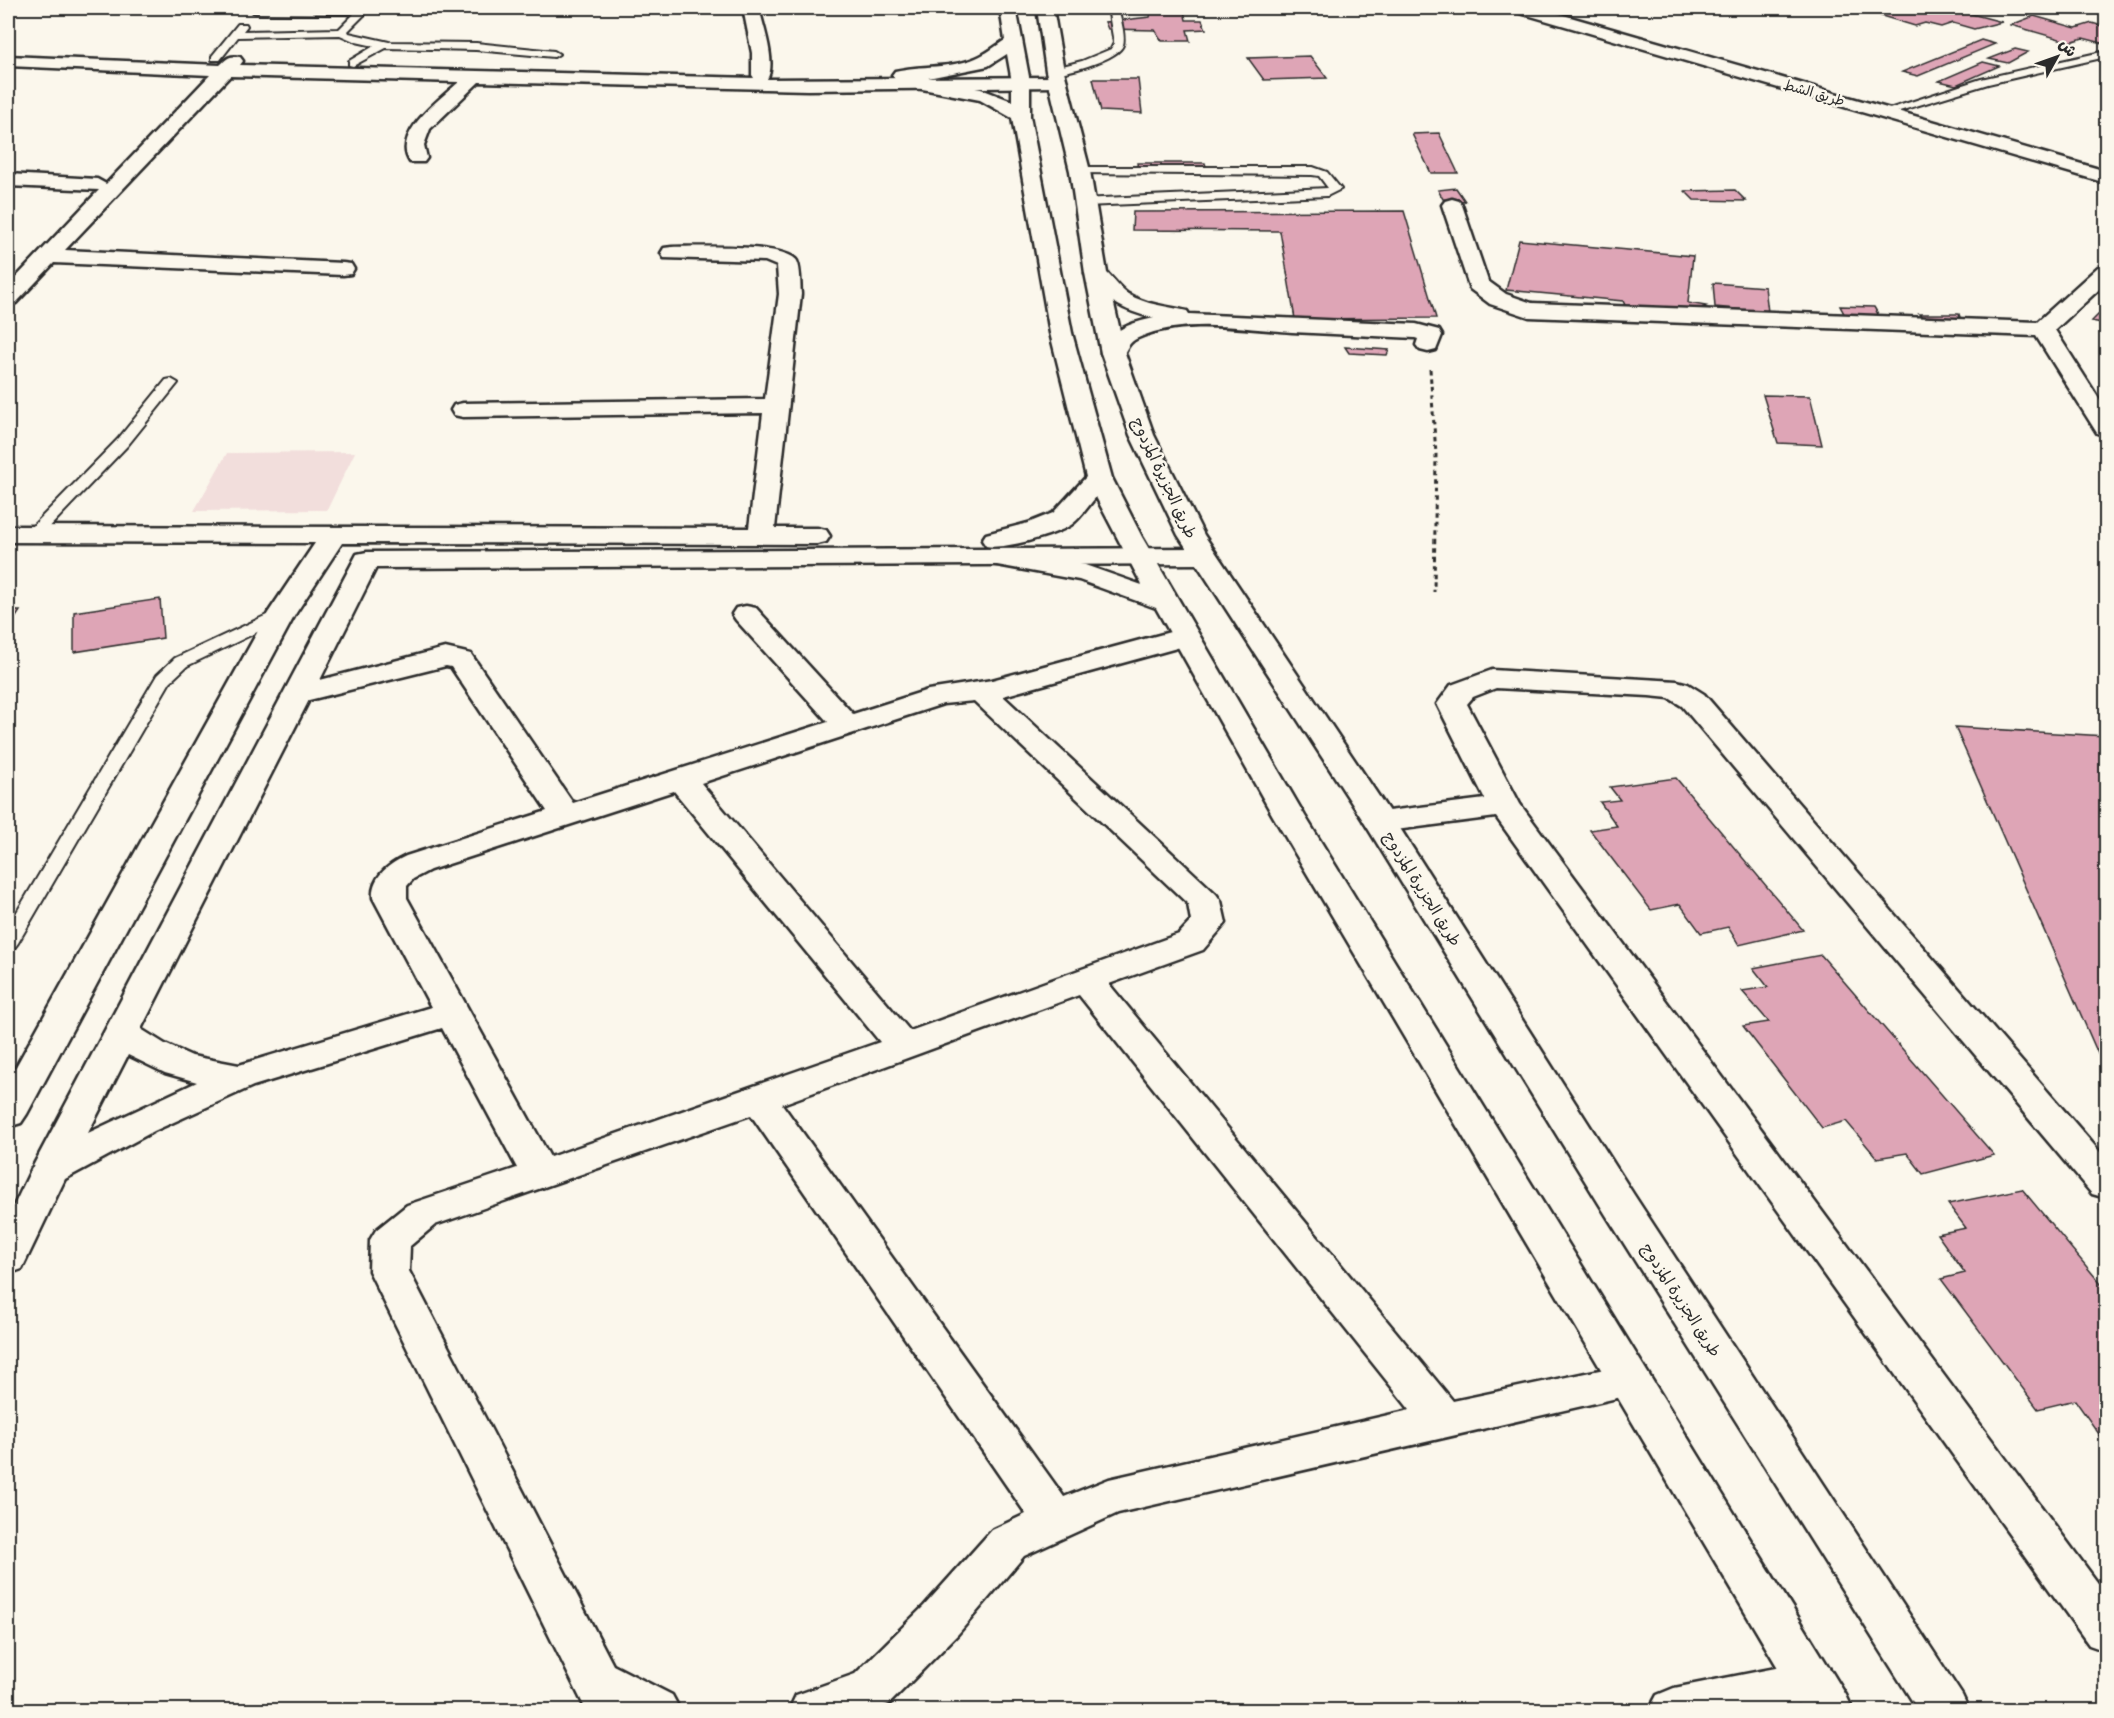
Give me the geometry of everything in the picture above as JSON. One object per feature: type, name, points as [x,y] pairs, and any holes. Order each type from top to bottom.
[{"type":"street","points":[[751,8],[761,53],[761,75]]},
{"type":"street","points":[[1008,8],[1018,65],[1022,117],[1060,333],[1099,478],[1164,602],[1289,816],[1820,1696],[1674,1710]]},
{"type":"street","name":"طريق الجزيرة المزدوج","points":[[1045,8],[1056,76],[1082,187],[1096,273],[1113,353],[1142,435],[1196,546],[1380,822],[1626,1215],[1945,1710]]},
{"type":"street","name":"طريق الشط","points":[[1523,8],[2106,177]]},
{"type":"street","points":[[8,50],[474,77],[808,85],[923,84],[993,97],[1022,117]]},
{"type":"street","points":[[8,61],[353,63],[761,75],[901,75],[938,72],[982,62],[1018,65],[1056,76]]},
{"type":"street","points":[[8,279],[97,185],[222,64]]},
{"type":"street","points":[[8,298],[222,64]]},
{"type":"street","points":[[901,75],[1018,65]]},
{"type":"street","points":[[923,84],[1018,65]]},
{"type":"street","points":[[417,158],[414,145],[422,127],[474,77]]},
{"type":"street","points":[[8,180],[97,185]]},
{"type":"street","points":[[1452,205],[1478,284],[1497,299],[1529,310],[2043,329],[2106,272]]},
{"type":"street","points":[[672,253],[769,255],[787,263],[790,294],[761,535]]},
{"type":"street","points":[[46,256],[343,269]]},
{"type":"street","points":[[1096,273],[1113,296],[1129,304],[1165,315],[1210,321],[1416,332],[1431,335],[1428,345]]},
{"type":"street","points":[[1113,353],[1116,342],[1123,337],[1150,327],[1175,322],[1210,321]]},
{"type":"street","points":[[2043,329],[2106,428]]},
{"type":"street","points":[[463,410],[776,406]]},
{"type":"street","points":[[996,549],[1062,519],[1099,478]]},
{"type":"street","points":[[8,534],[375,548],[996,549],[1196,546]]},
{"type":"street","points":[[375,548],[761,535],[996,549],[1085,573],[1164,602]]},
{"type":"street","points":[[8,554],[326,547]]},
{"type":"street","points":[[8,1114],[282,614],[326,547]]},
{"type":"street","points":[[8,1259],[50,1170],[375,548]]},
{"type":"street","points":[[746,614],[847,725]]},
{"type":"street","points":[[540,1174],[390,898],[390,884],[405,869],[946,694],[981,691],[1185,637]]},
{"type":"street","points":[[299,693],[368,678],[445,657],[455,657],[461,660],[566,816]]},
{"type":"street","points":[[2106,1184],[1693,700],[1677,690],[1557,681],[1492,679],[1462,691],[1452,704],[1505,806],[2106,1631]]},
{"type":"street","points":[[655,1710],[605,1696],[389,1271],[390,1240],[421,1215],[759,1099],[1191,942],[1209,923],[1204,901],[981,691]]},
{"type":"street","points":[[681,779],[904,1047]]},
{"type":"street","points":[[1380,822],[1505,806]]},
{"type":"street","points":[[1087,981],[1443,1420]]},
{"type":"street","points":[[50,1170],[141,1122],[240,1077],[451,1012]]},
{"type":"street","points":[[123,1034],[151,1054],[192,1070],[240,1077]]},
{"type":"street","points":[[759,1099],[1056,1521]]},
{"type":"street","points":[[813,1710],[872,1689],[941,1620],[1008,1543],[1108,1497],[1628,1380]]},
{"type":"lane","points":[[1056,76],[1115,51],[1119,43],[1113,8]]},
{"type":"lane","points":[[222,64],[235,34],[256,9],[364,9]]},
{"type":"lane","points":[[342,33],[364,9]]},
{"type":"lane","points":[[235,34],[342,33],[361,42],[465,46],[554,54]]},
{"type":"lane","points":[[353,63],[385,44]]},
{"type":"lane","points":[[1883,112],[1984,81],[2106,54]]},
{"type":"lane","points":[[1313,171],[1323,174],[1335,189],[1326,192],[1082,187],[1313,171]]},
{"type":"lane","points":[[34,534],[114,453],[150,412],[171,383]]},
{"type":"lane","points":[[8,943],[163,679],[181,662],[282,614]]},
{"type":"path","points":[[1428,345],[1436,454],[1434,592]]},
{"type":"shaded area","points":[[355,452],[327,510],[194,511],[227,453]]},
{"type":"building","points":[[1905,8],[1922,13],[1937,8],[1949,8],[2002,22],[1974,29],[1953,23],[1941,27],[1925,23],[1915,26],[1862,10]]},
{"type":"building","points":[[1151,11],[1184,11],[1186,20],[1202,20],[1206,29],[1187,30],[1190,41],[1162,41],[1155,30],[1108,29],[1105,22],[1150,17]]},
{"type":"building","points":[[2034,16],[2076,28],[2092,23],[2106,27],[2106,44],[2083,38],[2070,42],[2011,25]]},
{"type":"building","points":[[1981,40],[1995,44],[1918,76],[1902,72]]},
{"type":"building","points":[[2015,49],[2028,52],[2008,63],[1989,59]]},
{"type":"building","points":[[1310,56],[1327,78],[1264,80],[1248,58]]},
{"type":"building","points":[[1983,62],[1999,66],[1956,85],[1939,81]]},
{"type":"building","points":[[1093,79],[1138,79],[1142,113],[1101,111]]},
{"type":"building","points":[[1439,133],[1458,173],[1431,173],[1412,134]]},
{"type":"building","points":[[1137,163],[1205,163],[1207,169],[1138,170]]},
{"type":"building","points":[[1456,188],[1465,201],[1443,199],[1438,190]]},
{"type":"building","points":[[1735,190],[1746,201],[1694,200],[1685,191]]},
{"type":"building","points":[[1404,211],[1436,318],[1295,319],[1280,231],[1132,230],[1133,212]]},
{"type":"building","points":[[1519,240],[1693,256],[1688,303],[1706,306],[1699,309],[1626,307],[1623,301],[1506,290]]},
{"type":"building","points":[[1713,283],[1765,287],[1768,312],[1715,307]]},
{"type":"building","points":[[1840,306],[1874,307],[1881,319],[1846,317]]},
{"type":"building","points":[[2102,311],[2106,311],[2106,324],[2092,321]]},
{"type":"building","points":[[1919,314],[1959,314],[1962,323],[1927,322]]},
{"type":"building","points":[[1345,347],[1389,350],[1387,355],[1349,353]]},
{"type":"building","points":[[1763,395],[1810,396],[1822,445],[1778,443]]},
{"type":"building","points":[[160,599],[163,638],[74,652],[74,612]]},
{"type":"building","points":[[8,611],[20,611],[8,629]]},
{"type":"building","points":[[1955,727],[2106,736],[2106,1056],[2099,1056]]},
{"type":"building","points":[[1676,778],[1803,930],[1739,945],[1728,927],[1701,933],[1680,904],[1651,910],[1590,830],[1617,826],[1600,802],[1620,800],[1610,787]]},
{"type":"building","points":[[1821,955],[1994,1155],[1923,1174],[1907,1153],[1877,1158],[1846,1121],[1822,1128],[1743,1026],[1769,1022],[1742,991],[1768,987],[1753,968]]},
{"type":"building","points":[[2022,1189],[2106,1290],[2106,1444],[2075,1400],[2038,1409],[1941,1279],[1965,1273],[1937,1234],[1966,1228],[1948,1204]]}]
